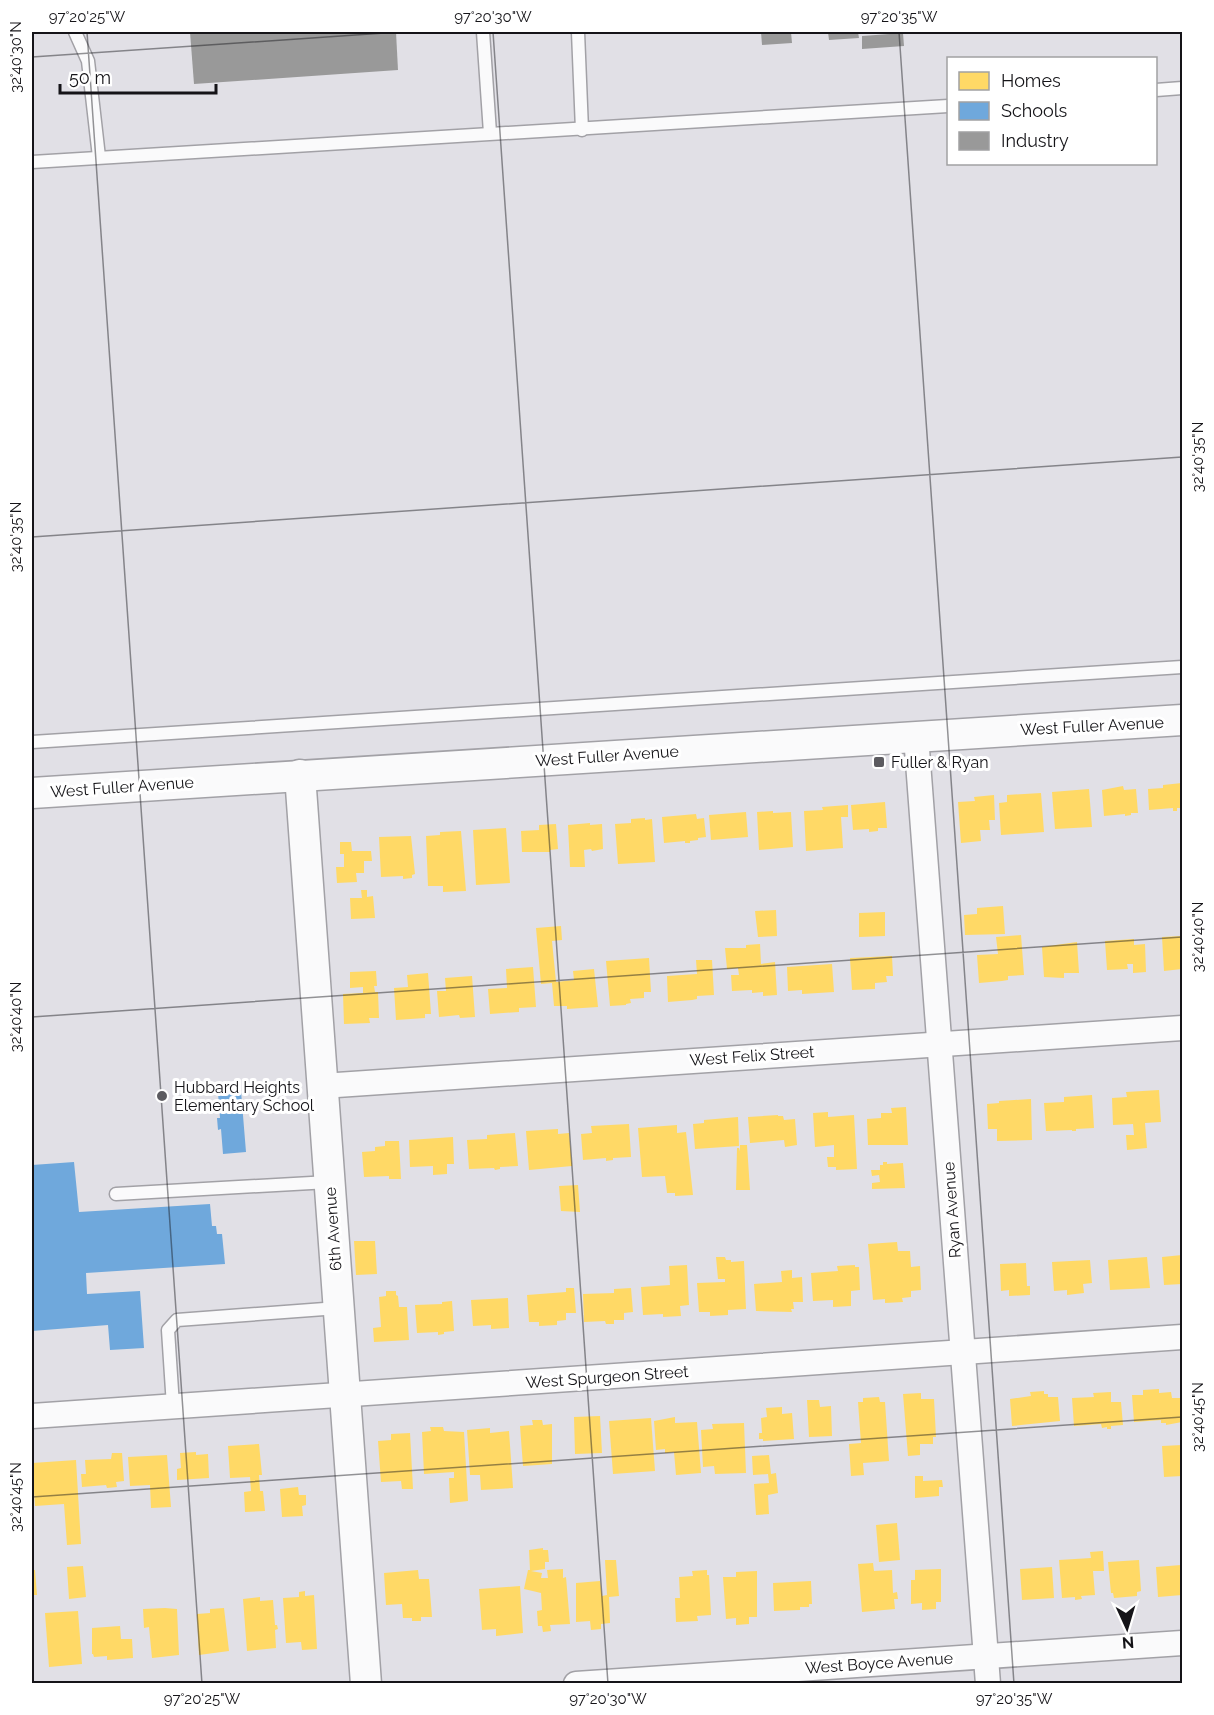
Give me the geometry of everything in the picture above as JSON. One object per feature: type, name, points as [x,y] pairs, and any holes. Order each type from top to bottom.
[{"type":"street","name":"West Fuller Avenue","points":[[32,793],[1182,720]]},
{"type":"street","name":"Ryan Avenue","points":[[916,736],[988,1683]]},
{"type":"street","name":"6th Avenue","points":[[300,775],[366,1683]]},
{"type":"street","name":"West Felix Street","points":[[322,1086],[1182,1028]]},
{"type":"street","name":"West Spurgeon Street","points":[[32,1416],[1182,1337]]},
{"type":"street","name":"West Boyce Avenue","points":[[576,1683],[1182,1643]]},
{"type":"lane","points":[[75,32],[88,61],[99,157]]},
{"type":"lane","points":[[483,32],[490,133]]},
{"type":"lane","points":[[578,32],[582,130]]},
{"type":"lane","points":[[1157,90],[1182,88]]},
{"type":"lane","points":[[32,162],[947,106]]},
{"type":"lane","points":[[32,742],[1182,667]]},
{"type":"lane","points":[[116,1194],[329,1182]]},
{"type":"lane","points":[[172,1406],[168,1330],[177,1320],[339,1308]]},
{"type":"building: Homes","points":[[1182,783],[1182,808],[1177,808],[1177,811],[1173,811],[1173,808],[1149,810],[1148,789]]},
{"type":"building: Homes","points":[[1123,786],[1124,790],[1136,789],[1138,813],[1125,816],[1125,814],[1104,816],[1102,790]]},
{"type":"building: Homes","points":[[1089,789],[1092,827],[1055,829],[1052,792]]},
{"type":"building: Homes","points":[[1041,793],[1044,832],[1001,835],[999,803],[1007,802],[1007,795]]},
{"type":"building: Homes","points":[[994,795],[995,820],[989,820],[990,830],[980,830],[981,841],[961,843],[958,802],[975,801],[974,797]]},
{"type":"building: Homes","points":[[885,802],[887,828],[878,828],[878,831],[869,832],[869,829],[853,830],[851,805]]},
{"type":"building: Homes","points":[[848,805],[848,817],[841,817],[843,848],[806,851],[804,811]]},
{"type":"building: Homes","points":[[773,811],[773,813],[791,812],[793,847],[759,850],[757,812]]},
{"type":"building: Homes","points":[[746,812],[748,837],[711,840],[709,815]]},
{"type":"building: Homes","points":[[696,814],[697,819],[704,818],[706,837],[690,841],[690,843],[685,843],[685,841],[664,843],[662,817]]},
{"type":"building: Homes","points":[[645,818],[645,820],[652,819],[655,862],[618,864],[615,824],[631,823],[631,819]]},
{"type":"building: Homes","points":[[590,823],[590,825],[602,824],[603,849],[584,850],[585,867],[570,867],[568,825]]},
{"type":"building: Homes","points":[[556,824],[558,849],[550,850],[550,852],[522,852],[521,831],[539,830],[539,825]]},
{"type":"building: Homes","points":[[506,828],[510,883],[476,885],[473,830]]},
{"type":"building: Homes","points":[[461,831],[466,891],[443,892],[443,886],[428,886],[426,836],[440,835],[440,832]]},
{"type":"building: Homes","points":[[411,836],[415,874],[412,878],[403,879],[403,876],[381,877],[379,837]]},
{"type":"building: Homes","points":[[340,842],[351,842],[352,851],[371,851],[372,861],[364,861],[364,873],[356,873],[357,882],[337,883],[336,867],[344,867],[344,854],[340,854]]},
{"type":"building: Homes","points":[[361,890],[367,890],[367,897],[373,896],[375,918],[351,919],[350,898],[362,898]]},
{"type":"building: Homes","points":[[1003,906],[1005,934],[965,935],[964,915],[977,914],[977,908]]},
{"type":"building: Homes","points":[[776,910],[777,936],[758,937],[755,911]]},
{"type":"building: Homes","points":[[885,912],[885,936],[859,937],[859,913]]},
{"type":"building: Homes","points":[[561,926],[562,940],[552,941],[556,982],[574,980],[573,971],[594,969],[598,1007],[567,1009],[567,1006],[554,1006],[552,983],[541,984],[536,928]]},
{"type":"building: Homes","points":[[1021,935],[1024,975],[1008,976],[1008,980],[979,983],[977,955],[998,954],[996,937]]},
{"type":"building: Homes","points":[[1182,936],[1182,969],[1164,971],[1162,937]]},
{"type":"building: Homes","points":[[1134,939],[1134,945],[1145,944],[1146,972],[1133,973],[1133,964],[1127,964],[1128,969],[1107,970],[1105,941]]},
{"type":"building: Homes","points":[[1077,942],[1079,973],[1064,973],[1064,978],[1044,977],[1042,947]]},
{"type":"building: Homes","points":[[760,944],[761,964],[775,962],[777,995],[763,996],[763,992],[752,993],[752,990],[732,991],[731,975],[739,975],[738,968],[727,969],[725,948],[746,948],[746,945]]},
{"type":"building: Homes","points":[[892,956],[893,976],[886,976],[887,982],[875,983],[875,989],[852,990],[850,958]]},
{"type":"building: Homes","points":[[649,958],[651,992],[644,992],[644,998],[630,999],[631,1003],[626,1005],[610,1006],[606,961]]},
{"type":"building: Homes","points":[[696,960],[712,960],[714,995],[668,1002],[667,976],[697,974]]},
{"type":"building: Homes","points":[[832,964],[834,992],[802,994],[802,990],[788,991],[787,967]]},
{"type":"building: Homes","points":[[533,967],[536,1007],[519,1008],[519,1012],[490,1014],[488,989],[507,988],[506,969]]},
{"type":"building: Homes","points":[[376,971],[377,986],[374,986],[375,992],[378,992],[379,1018],[369,1018],[370,1023],[344,1024],[343,994],[363,993],[363,987],[350,988],[350,972]]},
{"type":"building: Homes","points":[[428,973],[431,1014],[425,1014],[425,1018],[396,1020],[394,988],[408,987],[407,975]]},
{"type":"building: Homes","points":[[472,976],[475,1017],[460,1018],[459,1015],[439,1017],[437,991],[446,991],[445,978]]},
{"type":"building: Homes","points":[[1159,1090],[1161,1122],[1145,1123],[1147,1148],[1127,1150],[1126,1135],[1134,1135],[1133,1124],[1113,1125],[1112,1098],[1127,1097],[1126,1092]]},
{"type":"building: Homes","points":[[1092,1095],[1094,1128],[1076,1129],[1076,1131],[1046,1131],[1044,1103],[1064,1102],[1064,1097]]},
{"type":"building: Homes","points":[[1031,1099],[1032,1140],[997,1141],[997,1129],[988,1129],[987,1104]]},
{"type":"building: Homes","points":[[906,1107],[908,1145],[868,1145],[867,1119],[881,1118],[881,1113],[892,1113],[891,1108]]},
{"type":"building: Homes","points":[[828,1112],[828,1117],[854,1115],[857,1169],[836,1170],[836,1167],[828,1167],[827,1157],[834,1157],[834,1145],[815,1147],[813,1113]]},
{"type":"building: Homes","points":[[783,1116],[784,1120],[795,1119],[797,1145],[785,1147],[784,1140],[750,1143],[748,1117]]},
{"type":"building: Homes","points":[[738,1117],[739,1146],[695,1149],[693,1124],[704,1123],[704,1120]]},
{"type":"building: Homes","points":[[629,1124],[631,1157],[613,1158],[613,1160],[606,1161],[606,1158],[583,1160],[581,1134],[592,1133],[591,1126]]},
{"type":"building: Homes","points":[[677,1125],[677,1133],[686,1132],[693,1195],[675,1196],[675,1193],[667,1193],[665,1176],[642,1177],[638,1128]]},
{"type":"building: Homes","points":[[558,1129],[558,1134],[569,1133],[572,1166],[529,1170],[526,1131]]},
{"type":"building: Homes","points":[[515,1133],[518,1166],[500,1167],[495,1170],[494,1168],[469,1169],[467,1140],[487,1139],[487,1135]]},
{"type":"building: Homes","points":[[453,1137],[454,1164],[447,1164],[447,1174],[433,1175],[433,1166],[410,1167],[409,1140]]},
{"type":"building: Homes","points":[[385,1141],[399,1141],[401,1179],[389,1179],[389,1176],[364,1177],[362,1152],[375,1151],[375,1147],[385,1146]]},
{"type":"building: Homes","points":[[740,1145],[747,1145],[750,1190],[736,1190],[737,1148],[740,1151]]},
{"type":"building: Homes","points":[[883,1162],[903,1163],[905,1188],[872,1189],[872,1183],[880,1182],[879,1175],[872,1176],[871,1170],[880,1170]]},
{"type":"building: Homes","points":[[578,1185],[580,1212],[561,1211],[559,1186]]},
{"type":"building: Homes","points":[[354,1241],[375,1241],[377,1274],[356,1275]]},
{"type":"building: Homes","points":[[897,1242],[898,1251],[910,1251],[911,1267],[920,1266],[921,1290],[911,1291],[911,1297],[902,1298],[903,1302],[885,1303],[885,1299],[873,1300],[868,1244]]},
{"type":"building: Homes","points":[[1182,1255],[1182,1284],[1164,1285],[1162,1257]]},
{"type":"building: Homes","points":[[716,1257],[725,1257],[731,1262],[744,1261],[746,1309],[728,1310],[728,1315],[710,1316],[710,1312],[699,1312],[697,1283],[725,1282],[725,1279],[718,1279]]},
{"type":"building: Homes","points":[[1147,1257],[1150,1288],[1110,1290],[1108,1260]]},
{"type":"building: Homes","points":[[1090,1260],[1092,1283],[1083,1284],[1084,1293],[1067,1295],[1067,1290],[1054,1291],[1052,1262]]},
{"type":"building: Homes","points":[[1026,1263],[1027,1286],[1030,1286],[1030,1295],[1009,1296],[1009,1290],[1001,1291],[1000,1264]]},
{"type":"building: Homes","points":[[687,1265],[689,1305],[680,1306],[681,1316],[643,1315],[641,1287],[670,1285],[669,1266]]},
{"type":"building: Homes","points":[[855,1265],[859,1267],[860,1290],[851,1291],[851,1306],[833,1307],[833,1300],[813,1301],[811,1273],[838,1271],[837,1266]]},
{"type":"building: Homes","points":[[792,1270],[792,1278],[802,1277],[803,1302],[793,1302],[792,1312],[756,1311],[754,1284],[782,1282],[781,1271]]},
{"type":"building: Homes","points":[[566,1288],[574,1288],[576,1313],[566,1313],[566,1320],[557,1321],[557,1325],[539,1326],[539,1322],[529,1322],[527,1295],[566,1292]]},
{"type":"building: Homes","points":[[631,1288],[633,1312],[624,1313],[624,1320],[614,1320],[614,1324],[606,1324],[605,1321],[584,1322],[583,1294],[614,1293],[614,1289]]},
{"type":"building: Homes","points":[[386,1291],[396,1291],[399,1307],[407,1307],[409,1340],[374,1342],[373,1328],[381,1327],[379,1297],[386,1296]]},
{"type":"building: Homes","points":[[508,1298],[509,1328],[491,1329],[491,1325],[473,1326],[471,1300]]},
{"type":"building: Homes","points":[[452,1301],[454,1331],[438,1335],[438,1332],[417,1333],[415,1305],[442,1304],[442,1302]]},
{"type":"building: Homes","points":[[1159,1389],[1159,1393],[1171,1392],[1172,1398],[1180,1398],[1182,1422],[1166,1425],[1166,1423],[1161,1423],[1161,1420],[1134,1422],[1132,1395],[1143,1395],[1143,1390]]},
{"type":"building: Homes","points":[[1044,1391],[1048,1397],[1058,1397],[1060,1421],[1012,1426],[1010,1399],[1031,1396],[1030,1392]]},
{"type":"building: Homes","points":[[1111,1392],[1111,1402],[1121,1402],[1123,1425],[1111,1426],[1111,1429],[1102,1428],[1101,1424],[1074,1426],[1072,1398],[1094,1397],[1093,1393]]},
{"type":"building: Homes","points":[[921,1393],[921,1399],[934,1399],[936,1437],[933,1437],[933,1444],[920,1444],[920,1455],[908,1456],[903,1394]]},
{"type":"building: Homes","points":[[879,1397],[880,1402],[885,1402],[889,1461],[863,1463],[864,1475],[851,1476],[849,1444],[861,1443],[858,1402],[863,1402],[863,1398]]},
{"type":"building: Homes","points":[[807,1400],[819,1400],[820,1407],[831,1406],[832,1436],[809,1437]]},
{"type":"building: Homes","points":[[782,1407],[782,1414],[792,1413],[794,1439],[763,1441],[759,1439],[759,1433],[762,1433],[761,1418],[767,1417],[766,1408]]},
{"type":"building: Homes","points":[[600,1416],[602,1453],[575,1454],[574,1417]]},
{"type":"building: Homes","points":[[675,1417],[675,1423],[697,1422],[701,1473],[676,1475],[674,1452],[665,1453],[665,1449],[656,1450],[654,1421]]},
{"type":"building: Homes","points":[[651,1418],[655,1471],[613,1474],[609,1421]]},
{"type":"building: Homes","points":[[532,1420],[542,1420],[543,1425],[552,1424],[552,1464],[523,1466],[520,1426],[533,1425]]},
{"type":"building: Homes","points":[[744,1423],[746,1473],[715,1474],[714,1466],[703,1467],[701,1430],[713,1429],[712,1424]]},
{"type":"building: Homes","points":[[430,1427],[443,1427],[444,1431],[464,1432],[468,1501],[450,1503],[449,1478],[454,1478],[454,1472],[424,1474],[422,1432],[431,1431]]},
{"type":"building: Homes","points":[[490,1428],[490,1433],[509,1431],[513,1488],[481,1490],[480,1475],[470,1475],[467,1430]]},
{"type":"building: Homes","points":[[410,1433],[413,1489],[402,1489],[401,1481],[381,1482],[378,1441],[391,1440],[391,1434]]},
{"type":"building: Homes","points":[[259,1444],[262,1475],[259,1475],[260,1491],[263,1491],[265,1511],[245,1512],[244,1492],[251,1491],[250,1477],[230,1478],[228,1446]]},
{"type":"building: Homes","points":[[1182,1445],[1182,1476],[1164,1477],[1162,1446]]},
{"type":"building: Homes","points":[[196,1452],[196,1455],[208,1454],[209,1478],[177,1480],[177,1469],[181,1468],[180,1453]]},
{"type":"building: Homes","points":[[112,1453],[122,1453],[124,1481],[116,1482],[117,1487],[107,1488],[106,1485],[82,1487],[81,1474],[86,1474],[85,1460],[111,1459]]},
{"type":"building: Homes","points":[[167,1455],[171,1507],[151,1508],[150,1485],[130,1486],[128,1457]]},
{"type":"building: Homes","points":[[769,1455],[771,1474],[776,1473],[778,1493],[768,1495],[769,1514],[756,1515],[754,1484],[769,1483],[768,1474],[753,1475],[752,1456]]},
{"type":"building: Homes","points":[[76,1460],[81,1544],[67,1545],[64,1504],[35,1506],[32,1463]]},
{"type":"building: Homes","points":[[915,1476],[923,1476],[923,1481],[942,1480],[943,1487],[939,1487],[939,1496],[915,1498]]},
{"type":"building: Homes","points":[[298,1487],[299,1495],[306,1495],[306,1505],[302,1506],[303,1516],[282,1517],[280,1489]]},
{"type":"building: Homes","points":[[897,1523],[900,1560],[879,1562],[876,1525]]},
{"type":"building: Homes","points":[[543,1548],[543,1550],[548,1550],[549,1562],[545,1562],[545,1569],[531,1571],[542,1573],[541,1578],[548,1578],[547,1570],[563,1569],[563,1578],[566,1577],[570,1624],[550,1625],[551,1631],[543,1632],[542,1626],[538,1626],[537,1611],[542,1610],[541,1593],[524,1589],[528,1570],[530,1570],[529,1550]]},
{"type":"building: Homes","points":[[1103,1551],[1104,1571],[1093,1571],[1095,1595],[1081,1596],[1082,1599],[1075,1600],[1075,1597],[1062,1598],[1059,1560],[1091,1558],[1090,1552]]},
{"type":"building: Homes","points":[[605,1560],[616,1560],[619,1596],[609,1597],[610,1623],[601,1624],[601,1629],[591,1630],[590,1621],[576,1622],[576,1583],[600,1581],[602,1596],[607,1595]]},
{"type":"building: Homes","points":[[1139,1560],[1141,1591],[1137,1592],[1137,1596],[1114,1598],[1111,1593],[1108,1562]]},
{"type":"building: Homes","points":[[873,1563],[874,1571],[892,1570],[893,1593],[897,1592],[898,1599],[894,1599],[895,1609],[862,1612],[858,1564]]},
{"type":"building: Homes","points":[[1181,1565],[1182,1595],[1158,1597],[1156,1567]]},
{"type":"building: Homes","points":[[83,1566],[86,1597],[69,1599],[67,1567]]},
{"type":"building: Homes","points":[[1052,1567],[1054,1598],[1022,1600],[1020,1569]]},
{"type":"building: Homes","points":[[941,1569],[941,1602],[936,1602],[936,1609],[922,1610],[922,1603],[911,1604],[911,1580],[915,1580],[915,1570]]},
{"type":"building: Homes","points":[[32,1570],[35,1570],[37,1595],[32,1595]]},
{"type":"building: Homes","points":[[418,1570],[419,1579],[429,1579],[432,1617],[421,1617],[421,1621],[412,1621],[412,1618],[403,1618],[402,1604],[386,1605],[384,1573]]},
{"type":"building: Homes","points":[[707,1570],[711,1615],[697,1616],[698,1621],[676,1622],[675,1598],[680,1598],[679,1577],[693,1576],[692,1571]]},
{"type":"building: Homes","points":[[757,1571],[757,1617],[749,1617],[749,1624],[736,1625],[736,1618],[726,1619],[723,1577],[736,1577],[736,1572]]},
{"type":"building: Homes","points":[[811,1581],[812,1604],[809,1604],[809,1607],[800,1607],[800,1610],[774,1611],[773,1583]]},
{"type":"building: Homes","points":[[520,1586],[523,1633],[496,1636],[496,1629],[482,1630],[479,1589]]},
{"type":"building: Homes","points":[[305,1591],[305,1596],[314,1595],[317,1649],[302,1650],[301,1642],[286,1643],[283,1598],[299,1597],[299,1592]]},
{"type":"building: Homes","points":[[260,1597],[260,1601],[273,1600],[275,1625],[278,1629],[275,1630],[276,1648],[247,1651],[243,1599]]},
{"type":"building: Homes","points":[[224,1608],[229,1651],[199,1655],[197,1614],[210,1613],[210,1609]]},
{"type":"building: Homes","points":[[143,1609],[177,1609],[179,1655],[152,1658],[149,1627],[144,1628]]},
{"type":"building: Homes","points":[[78,1611],[82,1664],[49,1667],[45,1613]]},
{"type":"building: Homes","points":[[120,1626],[121,1639],[132,1639],[133,1658],[107,1660],[107,1656],[94,1657],[92,1628]]},
{"type":"building: Schools","points":[[241,1091],[246,1152],[223,1154],[221,1129],[218,1130],[217,1118],[220,1118],[218,1093]]},
{"type":"building: Schools","points":[[74,1162],[79,1212],[210,1204],[212,1226],[216,1226],[217,1234],[222,1234],[225,1264],[86,1273],[87,1294],[140,1291],[144,1348],[110,1350],[108,1325],[32,1331],[32,1165]]},
{"type":"building: Industry","points":[[190,32],[396,32],[398,70],[194,84]]},
{"type":"building: Industry","points":[[761,32],[791,32],[792,43],[762,45]]},
{"type":"building: Industry","points":[[828,32],[858,32],[859,38],[829,40]]},
{"type":"building: Industry","points":[[903,33],[904,46],[862,49],[862,36]]},
{"type":"place","name":"Fuller & Ryan","points":[[879,762]]},
{"type":"place","name":"Hubbard Heights Elementary School","points":[[162,1096]]}]
